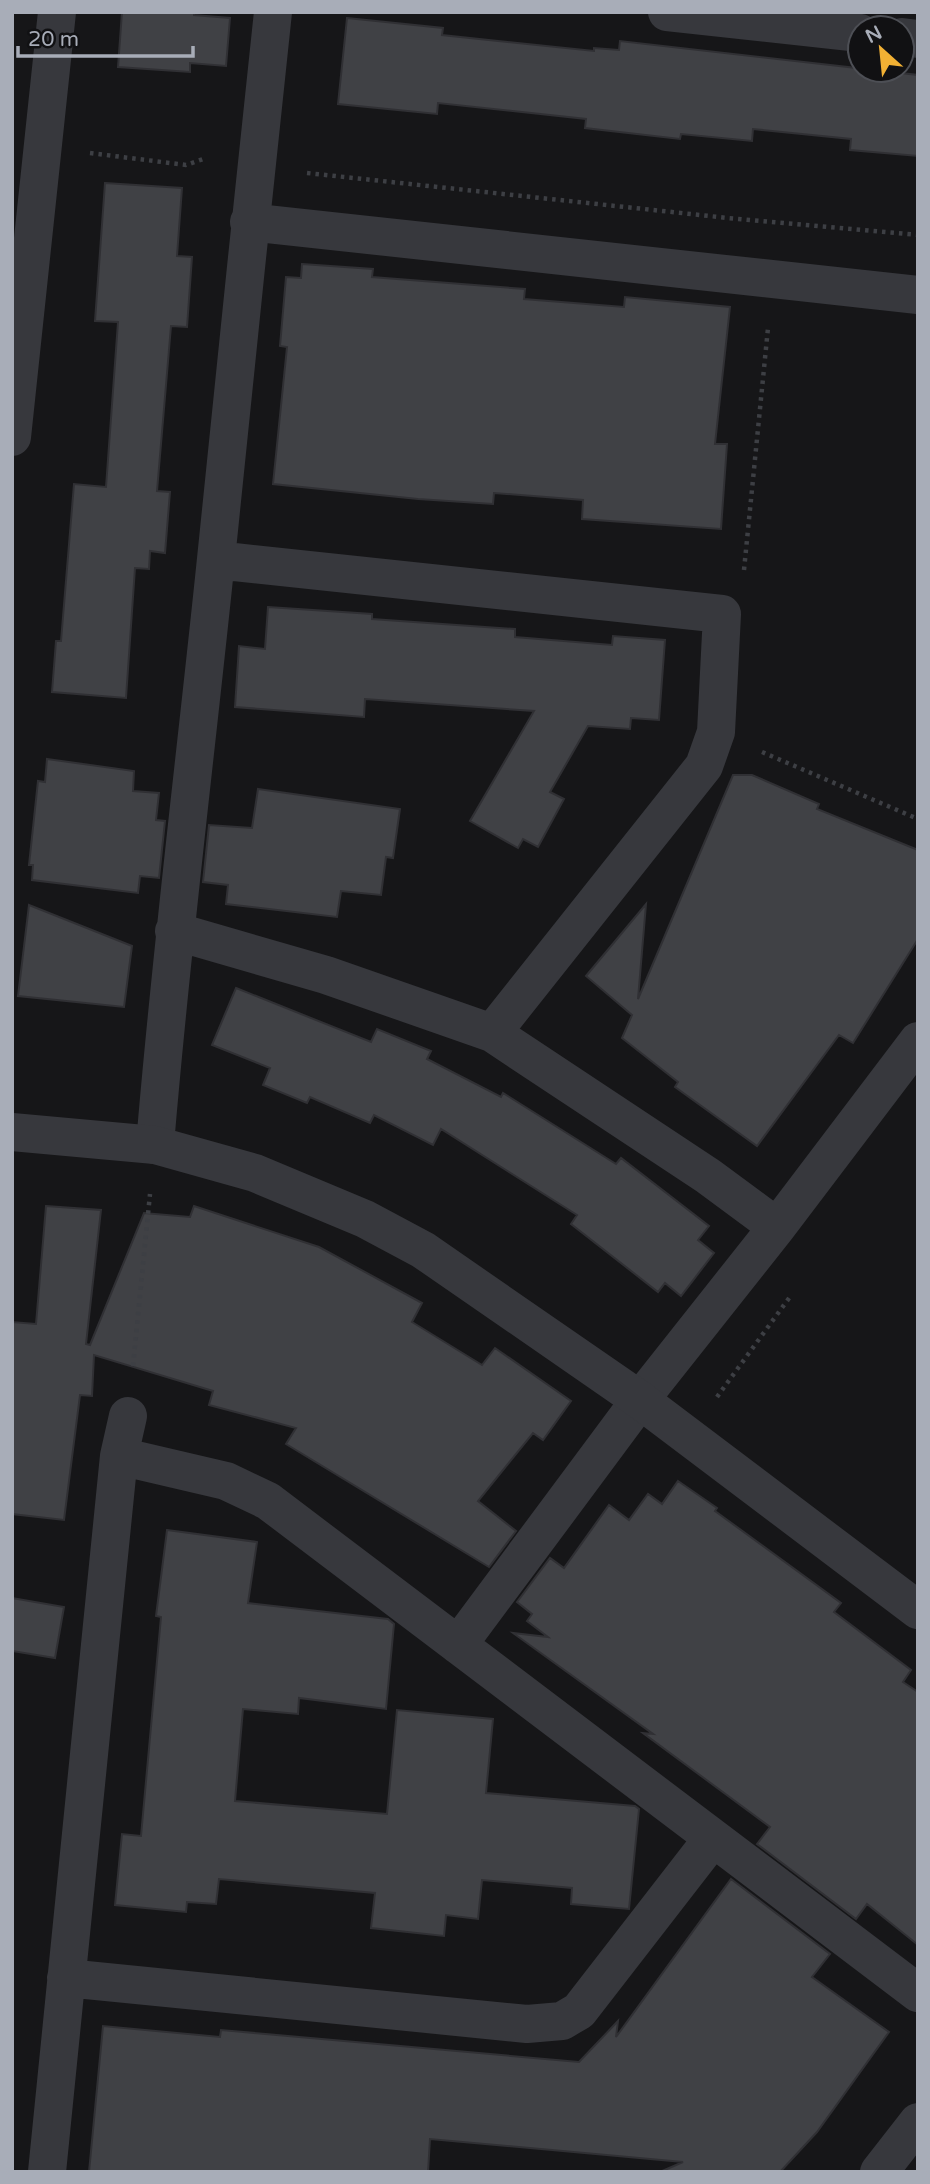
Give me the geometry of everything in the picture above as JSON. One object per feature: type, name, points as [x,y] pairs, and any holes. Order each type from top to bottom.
[{"type":"street","points":[[12,437],[57,12]]},
{"type":"street","points":[[155,1145],[174,931],[273,12]]},
{"type":"street","points":[[667,12],[846,31]]},
{"type":"street","points":[[249,222],[918,295]]},
{"type":"street","points":[[216,560],[722,614],[716,732],[704,766],[492,1033]]},
{"type":"street","points":[[174,931],[326,975],[492,1033],[708,1176],[777,1227]]},
{"type":"street","points":[[458,1645],[640,1400],[777,1227],[918,1041]]},
{"type":"street","points":[[12,1132],[155,1145],[255,1173],[365,1219],[423,1250],[640,1400],[918,1610]]},
{"type":"street","points":[[47,2172],[119,1456],[128,1416]]},
{"type":"street","points":[[119,1456],[226,1481],[268,1501],[918,1993]]},
{"type":"street","points":[[66,1978],[527,2024],[562,2021],[579,2011],[713,1838]]},
{"type":"street","points":[[879,2172],[918,2122]]},
{"type":"path","points":[[79,152],[186,165],[216,155]]},
{"type":"path","points":[[303,172],[715,217],[918,235]]},
{"type":"path","points":[[722,614],[743,583],[773,281]]},
{"type":"path","points":[[716,732],[918,820]]},
{"type":"path","points":[[128,1416],[155,1145]]},
{"type":"building","points":[[122,12],[194,12],[194,15],[230,18],[226,66],[190,63],[190,72],[118,67]]},
{"type":"building","points":[[347,18],[443,28],[442,35],[594,51],[594,48],[619,50],[620,41],[846,67],[846,84],[916,84],[918,75],[918,156],[850,150],[851,139],[753,129],[752,141],[681,134],[680,139],[585,128],[586,119],[438,103],[437,114],[338,104]]},
{"type":"building","points":[[105,183],[182,188],[177,256],[192,257],[187,327],[171,326],[157,491],[170,492],[165,553],[150,551],[149,569],[135,568],[126,698],[52,692],[56,641],[61,641],[74,484],[106,487],[118,322],[95,321]]},
{"type":"building","points":[[302,264],[373,269],[372,277],[525,289],[524,299],[624,307],[625,297],[730,307],[715,444],[727,444],[721,529],[582,519],[583,500],[494,493],[493,504],[273,484],[287,347],[280,346],[286,277],[301,278]]},
{"type":"building","points":[[268,607],[372,614],[372,619],[515,629],[515,637],[612,645],[613,636],[665,640],[659,720],[631,718],[630,729],[588,726],[550,792],[564,799],[538,847],[523,839],[518,848],[470,821],[534,711],[365,699],[364,717],[235,707],[239,646],[265,649]]},
{"type":"building","points":[[47,759],[134,771],[133,791],[159,793],[156,820],[165,821],[159,878],[140,876],[138,893],[32,880],[33,865],[29,865],[38,781],[45,782]]},
{"type":"building","points":[[733,775],[752,775],[819,804],[817,809],[918,850],[918,939],[853,1043],[839,1035],[757,1146],[675,1087],[678,1082],[622,1038],[632,1015],[586,976],[646,904],[638,999]]},
{"type":"building","points":[[258,789],[400,809],[393,858],[386,857],[381,895],[341,891],[337,917],[226,904],[228,885],[203,882],[209,825],[252,828]]},
{"type":"building","points":[[29,905],[132,946],[124,1007],[18,996]]},
{"type":"building","points":[[236,988],[371,1042],[377,1029],[431,1051],[427,1059],[501,1097],[503,1093],[616,1164],[621,1158],[709,1226],[698,1240],[714,1253],[681,1296],[665,1283],[658,1292],[571,1224],[577,1215],[441,1129],[433,1145],[374,1115],[370,1123],[310,1097],[307,1103],[263,1085],[270,1068],[212,1045]]},
{"type":"building","points":[[46,1206],[101,1210],[86,1344],[90,1345],[144,1213],[190,1217],[194,1206],[319,1247],[422,1303],[412,1322],[482,1365],[495,1348],[571,1401],[543,1440],[533,1433],[478,1501],[516,1531],[489,1567],[286,1444],[296,1428],[209,1405],[213,1391],[94,1355],[92,1396],[80,1395],[64,1520],[12,1514],[12,1322],[36,1324]]},
{"type":"building","points":[[678,1481],[841,1603],[834,1612],[911,1670],[903,1682],[918,1692],[918,1945],[867,1904],[856,1919],[757,1844],[770,1827],[643,1733],[653,1734],[513,1633],[548,1637],[527,1621],[532,1614],[517,1602],[550,1558],[564,1568],[609,1505],[629,1520],[648,1494],[662,1504]]},
{"type":"building","points":[[167,1530],[257,1542],[248,1603],[388,1619],[394,1624],[386,1709],[299,1698],[298,1714],[243,1709],[235,1801],[387,1814],[397,1710],[493,1719],[486,1793],[635,1806],[639,1809],[629,1909],[571,1904],[572,1888],[482,1880],[478,1919],[446,1915],[444,1936],[371,1928],[375,1893],[219,1879],[216,1904],[187,1902],[186,1912],[115,1905],[122,1834],[141,1836],[161,1617],[156,1616]]},
{"type":"building","points":[[12,1598],[64,1607],[55,1658],[12,1651]]},
{"type":"building","points":[[731,1879],[830,1954],[812,1977],[889,2032],[817,2132],[780,2172],[660,2172],[683,2162],[430,2139],[428,2172],[89,2172],[103,2026],[220,2037],[221,2030],[579,2062],[618,2021],[616,2037]]}]
